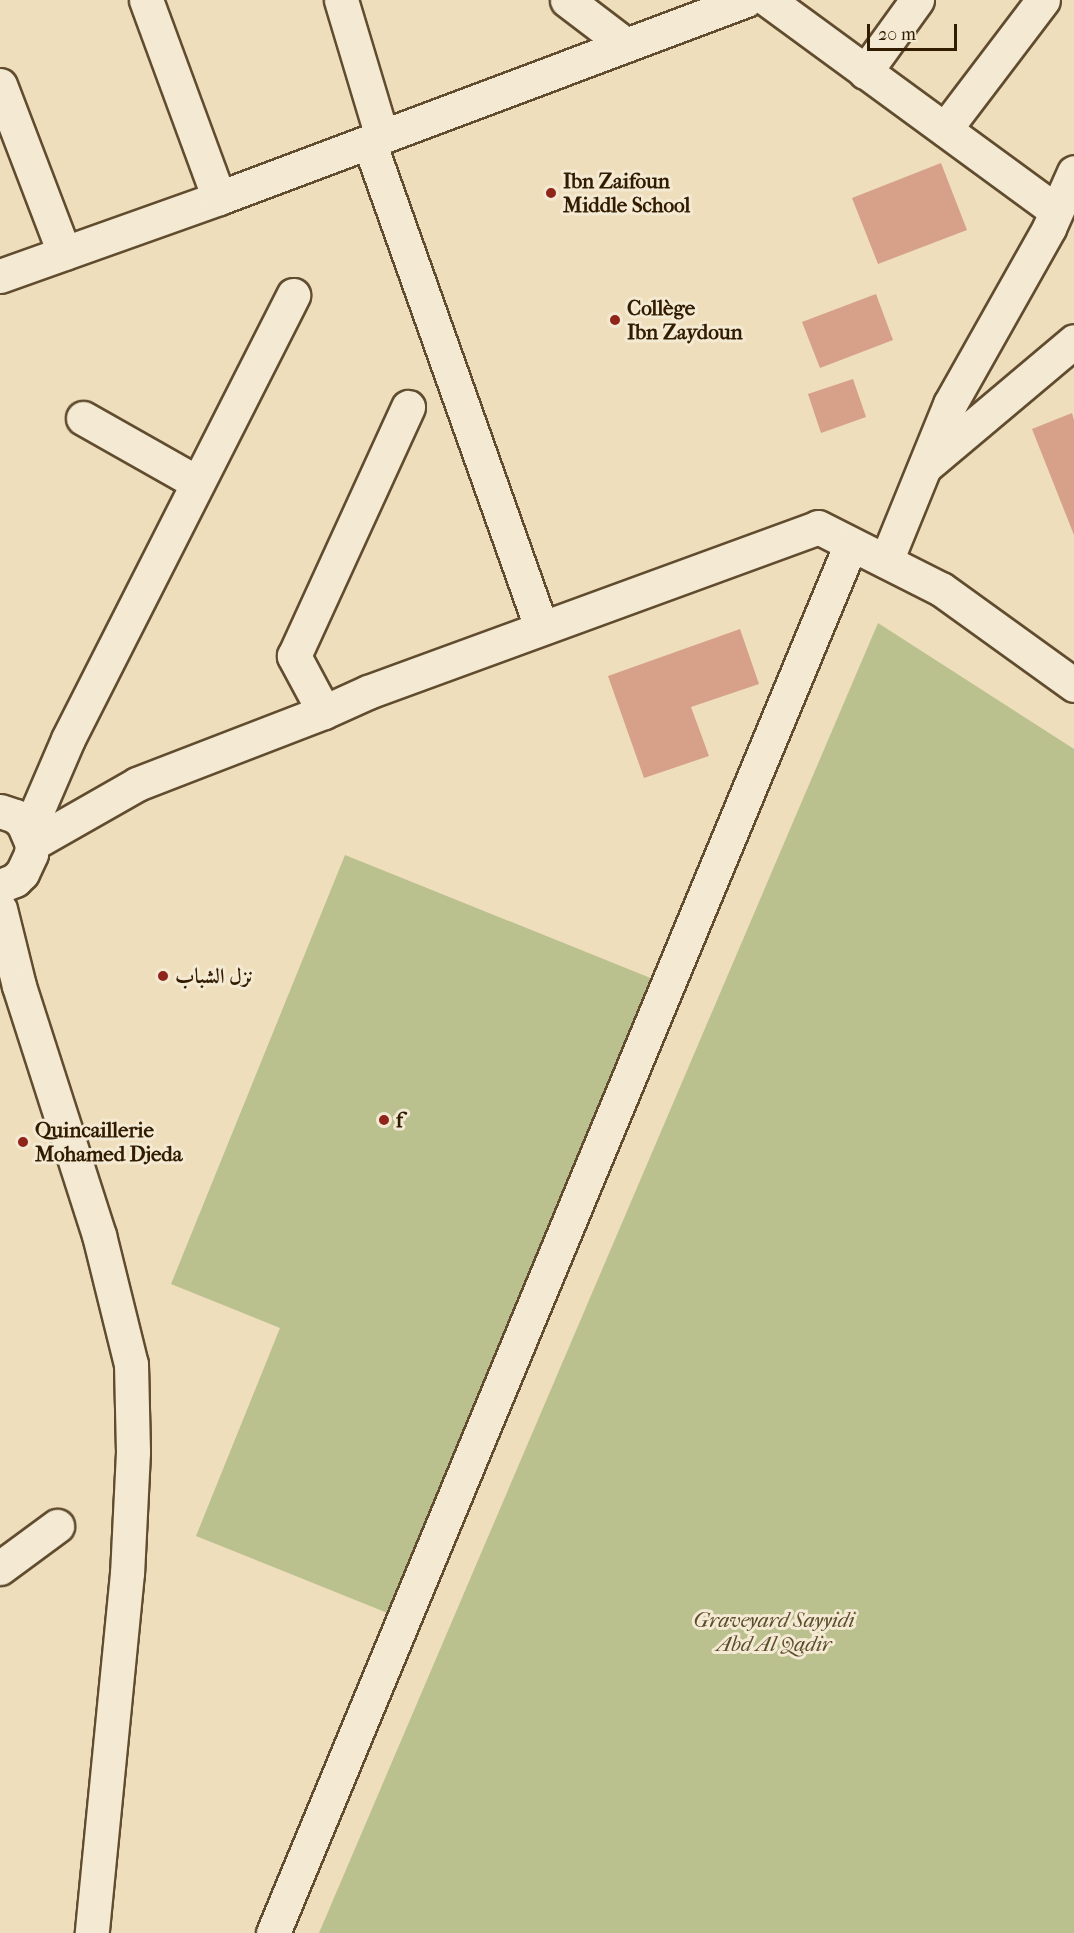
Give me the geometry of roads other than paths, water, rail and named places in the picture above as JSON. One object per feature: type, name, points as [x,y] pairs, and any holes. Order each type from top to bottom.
[{"type":"street","points":[[146,0],[219,198]]},
{"type":"street","points":[[341,0],[376,139],[541,627]]},
{"type":"street","points":[[567,0],[626,45]]},
{"type":"street","points":[[0,276],[219,198],[746,0]]},
{"type":"street","points":[[865,72],[917,0]]},
{"type":"street","points":[[945,129],[1043,0]]},
{"type":"street","points":[[783,4],[865,72],[1056,211]]},
{"type":"street","points":[[0,85],[64,253]]},
{"type":"street","points":[[886,561],[950,404],[1056,211],[1074,172]]},
{"type":"street","points":[[13,818],[68,739],[292,295]]},
{"type":"street","points":[[924,468],[1072,351]]},
{"type":"street","points":[[324,712],[294,656],[408,407]]},
{"type":"street","points":[[83,418],[196,482]]},
{"type":"street","points":[[13,818],[137,784],[324,712],[368,692],[818,527],[941,589],[1074,685]]},
{"type":"street","points":[[273,1933],[851,544]]},
{"type":"street","points":[[0,886],[15,880],[28,864],[13,818]]},
{"type":"street","points":[[0,909],[19,986],[99,1235],[131,1364],[133,1452],[127,1574],[92,1933]]},
{"type":"street","points":[[0,1568],[57,1526]]},
{"type":"place","name":"Ibn Zaifoun Middle School","points":[[551,193]]},
{"type":"place","name":"Collège Ibn Zaydoun","points":[[615,320]]},
{"type":"place","name":"نزل الشباب","points":[[163,976]]},
{"type":"place","name":"f","points":[[384,1120]]},
{"type":"place","name":"Quincaillerie Mohamed Djeda","points":[[23,1142]]},
{"type":"park label","name":"Graveyard Sayyidi Abd Al Qadir","points":[[774,1632]]}]
